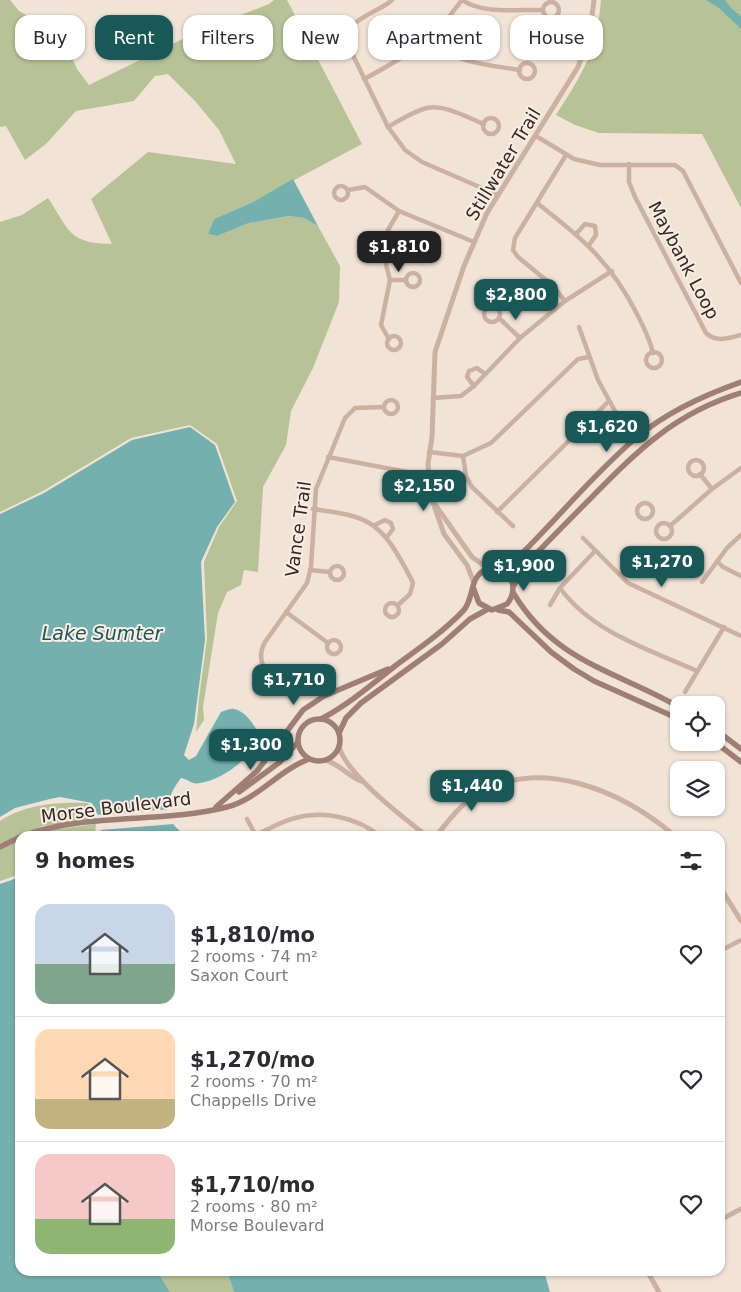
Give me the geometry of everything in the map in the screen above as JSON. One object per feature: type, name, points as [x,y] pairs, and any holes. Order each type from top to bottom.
[{"type":"main road","points":[[670,715],[594,681],[574,669],[551,652],[508,612],[488,609],[478,603],[474,585],[482,572],[513,562],[637,437],[674,411],[716,391],[741,382]]},
{"type":"main road","points":[[670,703],[587,664],[561,647],[530,618],[514,594],[514,586],[521,570],[638,450],[666,428],[703,408],[741,393]]},
{"type":"main road","points":[[496,568],[508,574],[514,586]]},
{"type":"main road","name":"Morse Boulevard","points":[[321,719],[341,709],[460,615],[471,599],[474,585]]},
{"type":"main road","points":[[496,610],[507,604],[514,594]]},
{"type":"main road","points":[[339,733],[335,726],[321,719],[306,724],[300,730],[298,742],[302,753],[309,759],[325,760],[333,756],[339,745],[339,733],[346,718],[361,703],[442,644],[470,619],[488,609]]},
{"type":"main road","name":"Morse Boulevard","points":[[227,799],[257,770],[303,710],[324,696],[398,665]]},
{"type":"main road","points":[[725,737],[741,749]]},
{"type":"main road","name":"Morse Boulevard","points":[[214,809],[280,762],[298,742]]},
{"type":"main road","points":[[725,750],[741,762]]},
{"type":"main road","name":"Morse Boulevard","points":[[38,831],[80,823],[227,807],[256,793],[289,768],[309,759]]},
{"type":"main road","name":"Morse Boulevard","points":[[0,847],[15,840]]},
{"type":"street","points":[[358,22],[377,12],[392,0]]},
{"type":"street","points":[[449,15],[462,0],[488,10],[543,10]]},
{"type":"street","name":"Stillwater Trail","points":[[474,585],[467,565],[444,534],[430,494],[428,476],[429,452],[436,352],[441,330],[474,242],[498,195],[573,78],[589,38],[594,0]]},
{"type":"street","points":[[354,60],[388,127],[399,144],[416,158],[498,195]]},
{"type":"street","points":[[364,79],[400,60]]},
{"type":"street","points":[[468,60],[520,70]]},
{"type":"street","points":[[388,127],[421,110],[432,107],[444,109],[484,124]]},
{"type":"street","points":[[536,136],[574,159],[600,165],[675,165],[683,171],[741,283]]},
{"type":"street","points":[[565,302],[552,285],[518,258],[513,250],[515,238],[566,155]]},
{"type":"street","name":"Maybank Loop","points":[[629,164],[629,182],[635,197],[706,333],[713,339],[720,340],[741,335]]},
{"type":"street","points":[[348,190],[365,187],[399,211],[474,242]]},
{"type":"street","points":[[537,203],[589,245],[612,271],[624,287],[654,353]]},
{"type":"street","points":[[389,339],[381,325],[390,280],[382,249],[388,230],[399,211]]},
{"type":"street","points":[[576,234],[585,224],[595,226],[596,234],[589,245]]},
{"type":"street","points":[[433,398],[461,396],[474,386],[520,338],[565,302],[612,271]]},
{"type":"street","points":[[390,280],[406,280]]},
{"type":"street","points":[[499,318],[520,338]]},
{"type":"street","points":[[579,327],[589,358],[608,402],[622,424]]},
{"type":"street","points":[[429,452],[463,456],[492,443],[578,359],[589,358]]},
{"type":"street","points":[[474,386],[467,377],[469,371],[477,368],[485,374]]},
{"type":"street","points":[[497,512],[608,402]]},
{"type":"street","name":"Vance Trail","points":[[271,676],[263,667],[261,651],[264,642],[307,583],[310,570],[313,509],[317,482],[345,418],[351,410],[359,407],[384,407]]},
{"type":"street","points":[[463,456],[469,481],[512,526]]},
{"type":"street","points":[[328,457],[428,476]]},
{"type":"street","points":[[670,526],[712,489],[741,468]]},
{"type":"street","points":[[700,474],[712,489]]},
{"type":"street","name":"Stillwater Trail","points":[[430,494],[464,547],[478,562],[489,569]]},
{"type":"street","points":[[313,509],[355,516],[375,525],[387,537],[413,583],[410,594],[398,605]]},
{"type":"street","points":[[651,516],[660,525]]},
{"type":"street","points":[[375,525],[385,520],[391,523],[393,529],[387,537]]},
{"type":"street","points":[[660,525],[664,523],[670,526]]},
{"type":"street","points":[[660,525],[657,532],[664,539],[671,536],[670,526]]},
{"type":"street","points":[[702,582],[717,561],[741,535]]},
{"type":"street","points":[[583,538],[617,575],[640,590],[741,636]]},
{"type":"street","points":[[550,605],[560,588],[595,551]]},
{"type":"street","points":[[717,561],[741,576]]},
{"type":"street","points":[[310,570],[330,572]]},
{"type":"street","points":[[560,588],[570,602],[587,617],[617,636],[697,671]]},
{"type":"street","points":[[286,612],[328,643]]},
{"type":"street","points":[[684,692],[724,627]]},
{"type":"street","points":[[339,745],[345,762],[362,781],[421,831]]},
{"type":"street","points":[[325,760],[362,781]]},
{"type":"street","points":[[441,831],[472,798],[492,787],[527,777],[566,779],[591,787],[635,807],[668,831]]},
{"type":"street","points":[[266,831],[288,820],[315,815],[358,822],[372,831]]},
{"type":"street","points":[[247,819],[253,831]]},
{"type":"street","points":[[725,895],[741,921]]},
{"type":"street","points":[[725,948],[741,940]]},
{"type":"street","points":[[725,1217],[741,1209]]},
{"type":"street","points":[[651,1276],[659,1292]]},
{"type":"green space","points":[[0,0],[10,0],[19,11],[26,15],[15,15],[15,60],[73,60],[77,69],[89,85],[140,60],[173,60],[173,44],[183,39],[183,60],[273,60],[273,15],[241,15],[269,4],[274,0],[287,0],[295,15],[283,15],[283,60],[318,60],[362,144],[253,202],[214,219],[208,234],[217,236],[249,223],[289,216],[304,218],[318,226],[340,266],[339,302],[313,368],[291,411],[286,445],[263,487],[258,572],[244,570],[241,585],[227,592],[218,613],[203,707],[204,720],[196,732],[207,639],[204,562],[219,527],[237,501],[217,444],[190,425],[131,438],[43,491],[0,512],[0,222],[22,215],[48,198],[66,227],[78,238],[112,244],[91,199],[148,152],[236,164],[219,130],[195,101],[168,74],[155,76],[134,101],[76,111],[46,144],[25,160],[6,126],[0,127]]},
{"type":"green space","points":[[601,0],[741,0],[741,208],[702,134],[599,133],[575,125],[556,115],[587,60],[603,60],[603,15],[599,15]]},
{"type":"green space","points":[[87,803],[93,807],[96,819],[43,826],[31,831],[15,831],[15,838],[0,844],[0,821],[20,811],[42,805]]},
{"type":"green space","points":[[96,824],[95,831],[44,831]]},
{"type":"green space","points":[[15,842],[15,876],[0,881],[0,850]]},
{"type":"green space","points":[[160,1276],[229,1276],[234,1292],[170,1292]]},
{"type":"water","points":[[706,0],[725,0],[741,16],[741,29],[719,8]]},
{"type":"water","points":[[293,179],[318,226],[304,218],[289,216],[249,223],[217,236],[208,234],[214,219],[253,202]]},
{"type":"water","name":"Lake Sumter","points":[[190,427],[215,445],[235,502],[217,527],[201,562],[205,640],[194,724],[184,755],[189,760],[196,756],[221,712],[231,709],[242,712],[253,724],[259,736],[243,760],[226,773],[209,781],[197,783],[181,778],[171,794],[168,810],[173,824],[180,831],[100,831],[103,826],[92,803],[60,797],[15,808],[0,817],[0,514],[44,493],[132,440]]},
{"type":"water","points":[[15,879],[15,1276],[160,1276],[170,1292],[0,1292],[0,884]]},
{"type":"water","points":[[229,1276],[545,1276],[550,1292],[234,1292]]},
{"type":"pier","points":[[171,809],[174,824],[100,830],[101,827],[96,815]]}]
